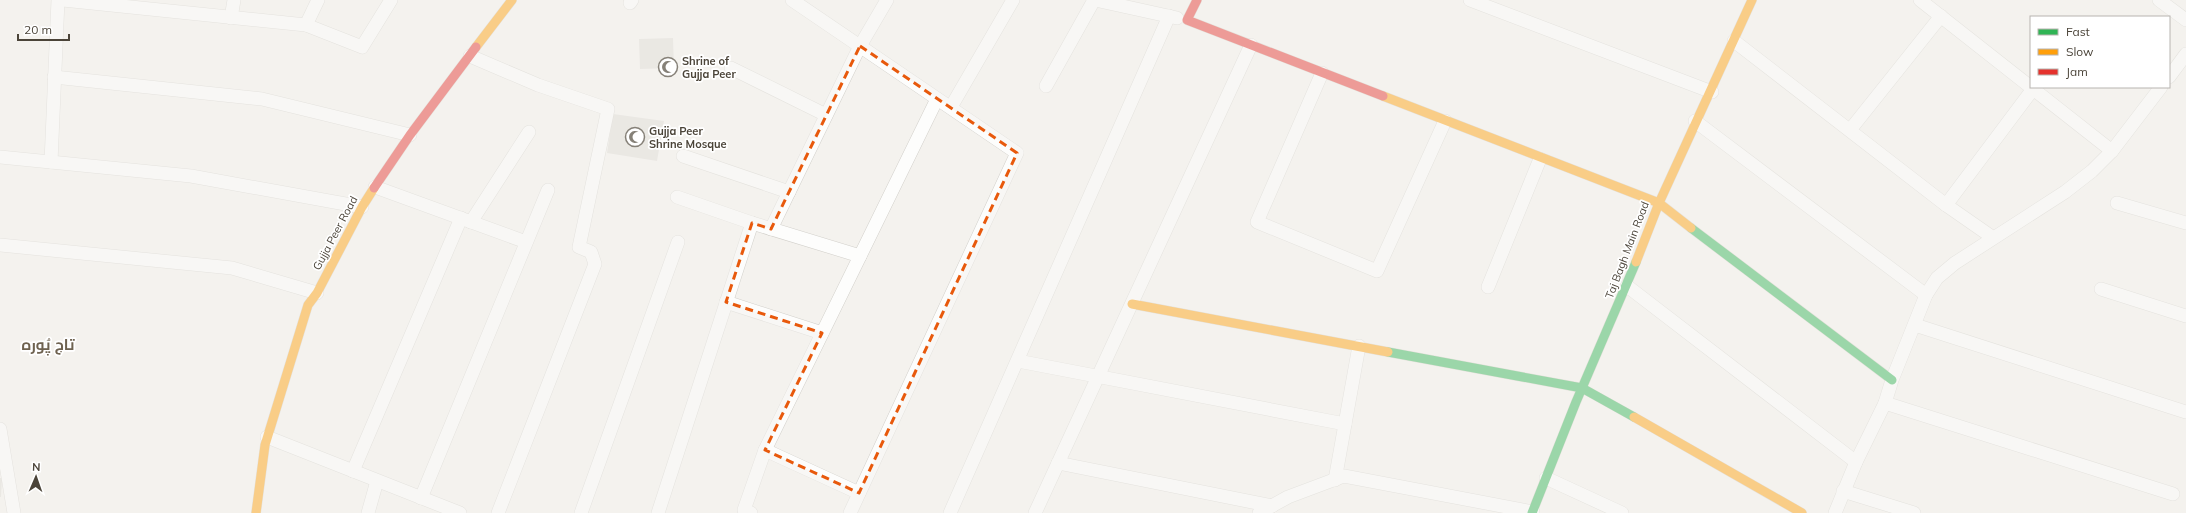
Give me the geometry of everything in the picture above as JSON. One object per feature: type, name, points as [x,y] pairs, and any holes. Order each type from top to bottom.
[{"type":"street","points":[[51,162],[58,0]]},
{"type":"street","points":[[63,0],[162,5],[231,18],[306,26],[362,47],[391,0]]},
{"type":"street","points":[[231,18],[234,0]]},
{"type":"street","points":[[306,26],[318,0]]},
{"type":"street","name":"Gujja Peer Road","points":[[256,513],[267,438],[308,305],[317,292],[362,207],[375,187],[410,135],[512,0]]},
{"type":"street","points":[[792,0],[1017,153],[850,513]]},
{"type":"street","points":[[771,229],[860,46],[887,0]]},
{"type":"street","points":[[951,107],[1013,0]]},
{"type":"street","points":[[1046,86],[1094,0],[1187,20],[1540,159],[1659,203],[1892,380]]},
{"type":"street","points":[[1187,20],[1197,0]]},
{"type":"street","points":[[1470,0],[1712,92]]},
{"type":"street","name":"Taj Bagh Main Road","points":[[1533,512],[1582,388],[1627,286],[1659,203],[1695,121],[1712,92],[1752,0]]},
{"type":"street","points":[[1920,0],[2030,87]]},
{"type":"street","points":[[2159,0],[2186,20]]},
{"type":"street","points":[[950,513],[1169,16]]},
{"type":"street","points":[[1850,130],[1941,16]]},
{"type":"street","points":[[1734,41],[1946,205],[1992,237]]},
{"type":"street","points":[[1034,513],[1251,45]]},
{"type":"street","points":[[2170,76],[2186,54]]},
{"type":"street","points":[[470,56],[538,85],[608,109],[579,247],[591,252],[595,264],[498,513]]},
{"type":"street","points":[[731,68],[826,115]]},
{"type":"street","points":[[1322,73],[1256,222],[1377,271],[1445,121]]},
{"type":"street","points":[[54,77],[262,99],[410,135]]},
{"type":"street","points":[[1835,513],[1856,462],[1885,403],[1892,380],[1926,295],[1937,278],[1992,237],[2065,192],[2092,171],[2112,151],[2160,88]]},
{"type":"street","points":[[1946,205],[2033,89],[2112,151]]},
{"type":"street","points":[[751,513],[744,510],[764,450],[937,99]]},
{"type":"street","points":[[1695,121],[1926,295]]},
{"type":"street","points":[[352,471],[466,220],[529,132]]},
{"type":"street","points":[[683,156],[789,192]]},
{"type":"street","points":[[0,157],[191,176],[362,207]]},
{"type":"street","points":[[1488,287],[1540,159]]},
{"type":"street","points":[[375,187],[526,242]]},
{"type":"street","points":[[421,498],[548,190]]},
{"type":"street","points":[[677,197],[752,223],[860,256]]},
{"type":"street","points":[[2117,203],[2186,223]]},
{"type":"street","points":[[658,513],[752,223]]},
{"type":"street","points":[[580,513],[678,242]]},
{"type":"street","points":[[0,245],[232,268],[317,292]]},
{"type":"street","points":[[1627,286],[1856,462]]},
{"type":"street","points":[[2100,289],[2186,316]]},
{"type":"street","points":[[726,302],[822,333]]},
{"type":"street","points":[[1132,304],[1582,388],[1802,513]]},
{"type":"street","points":[[1915,325],[2186,412]]},
{"type":"street","points":[[1335,480],[1359,346]]},
{"type":"street","points":[[1018,361],[1345,424]]},
{"type":"street","points":[[1885,403],[2173,494]]},
{"type":"street","points":[[0,429],[14,513]]},
{"type":"street","points":[[267,438],[458,513]]},
{"type":"street","points":[[764,450],[859,493]]},
{"type":"street","points":[[1058,463],[1272,506]]},
{"type":"street","points":[[1259,513],[1288,497],[1344,476],[1533,512]]},
{"type":"street","points":[[1546,478],[1622,513]]},
{"type":"street","points":[[368,513],[377,481]]},
{"type":"street","points":[[1843,491],[1914,513]]},
{"type":"highlighted area","points":[[860,46],[1017,153],[859,493],[765,450],[822,333],[726,302],[752,223],[771,229]]},
{"type":"building","points":[[673,38],[674,68],[640,69],[639,39]]},
{"type":"building","name":"Gujja Peer Shrine Mosque","points":[[613,114],[664,121],[657,161],[607,153]]},
{"type":"building","points":[[0,478],[2,478],[1,497],[0,497]]},
{"type":"traffic: fast","points":[[1691,228],[1892,380]]},
{"type":"traffic: fast","points":[[1532,513],[1576,402],[1636,262]]},
{"type":"traffic: fast","points":[[1388,352],[1582,388],[1634,417]]},
{"type":"traffic: slow","points":[[476,47],[512,0]]},
{"type":"traffic: slow","points":[[1636,262],[1659,203],[1752,0]]},
{"type":"traffic: slow","points":[[1383,96],[1659,203],[1691,228]]},
{"type":"traffic: slow","points":[[256,513],[265,445],[308,305],[317,293],[362,207],[374,188]]},
{"type":"traffic: slow","points":[[1132,304],[1388,352]]},
{"type":"traffic: slow","points":[[1634,417],[1802,513]]},
{"type":"traffic: jam","points":[[1197,0],[1187,20],[1383,96]]},
{"type":"traffic: jam","points":[[374,188],[410,135],[476,47]]},
{"type":"place","name":"Shrine of Gujja Peer","points":[[668,67]]},
{"type":"place","name":"Gujja Peer Shrine Mosque","points":[[635,137]]},
{"type":"district","name":"تاج پُورہ","points":[[48,345]]}]
